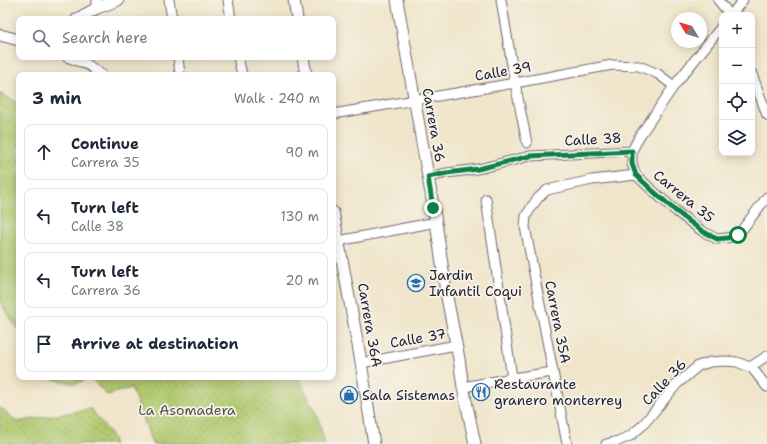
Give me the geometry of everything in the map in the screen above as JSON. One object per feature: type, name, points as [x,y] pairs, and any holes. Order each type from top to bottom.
[{"type":"street","points":[[81,16],[97,4],[118,0]]},
{"type":"street","points":[[169,0],[172,16]]},
{"type":"street","points":[[228,0],[231,16]]},
{"type":"street","points":[[294,0],[297,16]]},
{"type":"street","name":"Carrera 36","points":[[397,0],[436,222],[446,292],[475,444]]},
{"type":"street","points":[[501,0],[526,143]]},
{"type":"street","points":[[718,0],[728,12]]},
{"type":"street","points":[[733,12],[743,0]]},
{"type":"street","name":"Calle 38","points":[[428,177],[478,169],[530,156],[632,151],[639,137],[674,86],[719,30]]},
{"type":"street","points":[[0,35],[16,39]]},
{"type":"street","points":[[74,60],[97,72]]},
{"type":"street","points":[[178,60],[180,72]]},
{"type":"street","points":[[239,60],[241,72]]},
{"type":"street","points":[[304,60],[306,72]]},
{"type":"street","name":"Calle 39","points":[[336,113],[612,65],[639,66],[658,74],[674,86]]},
{"type":"street","points":[[755,82],[767,115]]},
{"type":"street","name":"Carrera 35","points":[[632,151],[632,164],[636,175],[677,212],[702,231],[717,239],[738,235],[767,197]]},
{"type":"street","name":"Carrera 35A","points":[[567,444],[525,227],[526,216],[538,198],[548,190],[592,180],[636,175]]},
{"type":"street","points":[[486,199],[512,378]]},
{"type":"street","points":[[336,242],[436,222]]},
{"type":"street","name":"Carrera 36A","points":[[336,242],[362,362],[374,444]]},
{"type":"street","name":"Calle 37","points":[[362,362],[456,345]]},
{"type":"street","points":[[767,356],[750,366],[767,387]]},
{"type":"street","name":"Calle 36","points":[[606,444],[618,442],[630,436],[642,426],[677,384],[698,366],[724,360],[750,366]]},
{"type":"street","points":[[463,387],[553,372]]},
{"type":"green space","points":[[0,93],[16,102],[16,326],[0,302]]},
{"type":"green space","points":[[58,380],[84,380],[75,384]]},
{"type":"green space","name":"La Asomadera","points":[[93,380],[300,380],[316,412],[325,444],[152,444],[131,388],[107,395]]},
{"type":"green space","points":[[0,407],[17,422],[91,409],[113,438],[114,444],[0,444]]},
{"type":"place","name":"Jardin Infantil Coqui","points":[[416,283]]},
{"type":"place","name":"Restaurante granero monterrey","points":[[481,392]]},
{"type":"place","name":"Sala Sistemas","points":[[349,395]]},
{"type":"route","points":[[433,208],[428,177],[478,169],[530,156],[632,151],[632,164],[636,175],[677,212],[702,231],[717,239],[738,235]]}]
